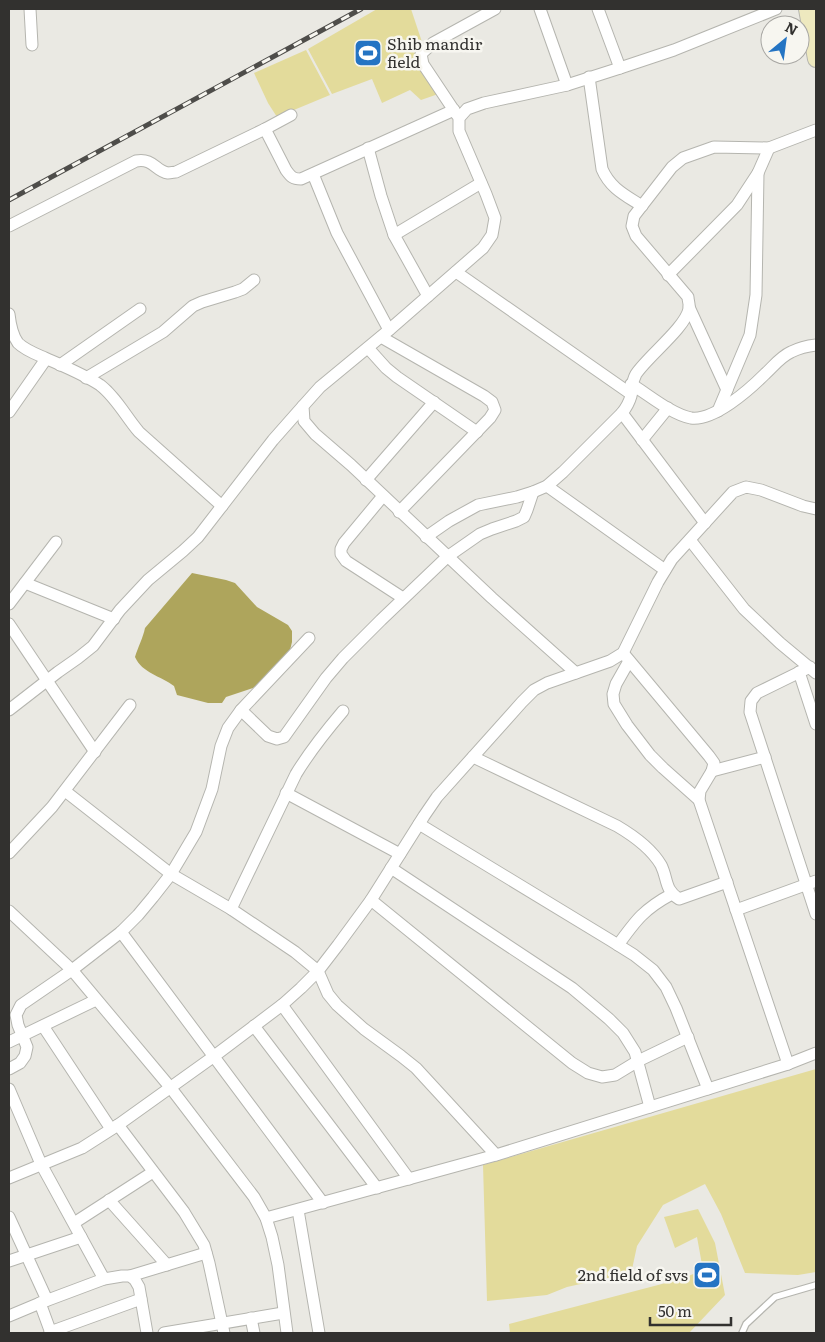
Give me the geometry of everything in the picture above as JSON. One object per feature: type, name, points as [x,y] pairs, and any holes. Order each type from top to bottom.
[{"type":"street","points":[[30,9],[32,45]]},
{"type":"street","points":[[9,710],[92,646],[148,580],[198,537],[273,440],[320,387],[385,334],[483,248],[492,235],[494,218],[459,131],[456,114],[423,64],[421,54],[433,43],[495,9]]},
{"type":"street","points":[[540,9],[567,84]]},
{"type":"street","points":[[598,9],[620,68]]},
{"type":"street","points":[[265,129],[286,170],[295,179],[301,179],[368,148],[467,109],[484,103],[567,84],[620,68],[683,46],[776,9]]},
{"type":"street","points":[[806,9],[816,59]]},
{"type":"street","points":[[589,77],[602,170],[606,180],[642,206]]},
{"type":"street","points":[[9,226],[136,161],[144,160],[167,173],[176,172],[291,115]]},
{"type":"street","points":[[727,390],[690,307],[688,297],[636,236],[632,226],[634,216],[672,167],[683,158],[714,147],[768,148],[816,130]]},
{"type":"street","points":[[368,148],[380,196],[394,235],[428,296]]},
{"type":"street","points":[[668,274],[738,206],[758,173],[768,148]]},
{"type":"street","points":[[718,411],[750,335],[754,314],[758,173]]},
{"type":"street","points":[[313,174],[337,233],[385,334],[492,402],[494,410],[490,418],[399,512]]},
{"type":"street","points":[[394,235],[481,183]]},
{"type":"street","points":[[456,272],[631,389],[675,413],[691,418],[703,417],[718,411],[734,400],[790,352],[816,345]]},
{"type":"street","points":[[86,378],[163,332],[193,306],[235,292],[254,280]]},
{"type":"street","points":[[426,537],[449,521],[478,505],[533,492],[546,486],[563,472],[622,413],[628,404],[636,374],[679,326],[690,307]]},
{"type":"street","points":[[60,365],[140,309]]},
{"type":"street","points":[[9,314],[17,342],[46,359],[98,384],[109,392],[139,432],[222,506]]},
{"type":"street","points":[[368,348],[386,368],[477,432]]},
{"type":"street","points":[[9,412],[46,359]]},
{"type":"street","points":[[366,480],[434,402]]},
{"type":"street","points":[[303,406],[304,421],[315,434],[447,557],[576,673]]},
{"type":"street","points":[[642,440],[668,408]]},
{"type":"street","points":[[622,413],[705,523]]},
{"type":"street","points":[[546,486],[665,570]]},
{"type":"street","points":[[699,800],[650,755],[614,704],[613,694],[626,657],[658,582],[672,559],[733,492],[746,487],[761,490],[816,509]]},
{"type":"street","points":[[241,710],[268,736],[276,739],[284,737],[326,678],[363,638],[447,557],[480,534],[516,522],[524,517],[533,492]]},
{"type":"street","points":[[383,496],[344,543],[341,554],[346,560],[404,598]]},
{"type":"street","points":[[690,540],[744,609],[808,671],[816,724]]},
{"type":"street","points":[[9,604],[56,542]]},
{"type":"street","points":[[24,583],[114,619]]},
{"type":"street","points":[[9,624],[95,752]]},
{"type":"street","points":[[9,1069],[20,1063],[28,1047],[18,1025],[16,1015],[21,1005],[72,970],[121,932],[138,915],[171,874],[196,832],[212,789],[220,746],[228,728],[241,710],[309,638]]},
{"type":"street","points":[[9,1178],[82,1148],[213,1057],[282,1005],[318,971],[338,945],[371,900],[437,797],[522,702],[534,690],[547,683],[626,657]]},
{"type":"street","points":[[626,657],[714,763],[712,771],[700,790],[699,800],[788,1064]]},
{"type":"street","points":[[808,671],[757,694],[751,701],[750,712],[811,883],[816,914]]},
{"type":"street","points":[[9,853],[65,790],[130,705]]},
{"type":"street","points":[[230,909],[286,793],[308,755],[343,711]]},
{"type":"street","points":[[474,756],[617,826],[636,838],[653,854],[662,867],[672,894],[679,898],[727,882]]},
{"type":"street","points":[[712,771],[765,757]]},
{"type":"street","points":[[65,790],[171,874],[230,909],[295,952],[318,971],[328,994],[337,1005],[364,1029],[416,1068],[496,1155]]},
{"type":"street","points":[[286,793],[400,854]]},
{"type":"street","points":[[419,824],[618,945],[653,970],[666,987],[708,1089]]},
{"type":"street","points":[[391,868],[572,988],[623,1033],[635,1052],[650,1107]]},
{"type":"street","points":[[736,910],[811,883]]},
{"type":"street","points":[[618,945],[637,919],[656,902],[672,894]]},
{"type":"street","points":[[371,900],[572,1063],[588,1073],[602,1077],[615,1075],[638,1061],[688,1038]]},
{"type":"street","points":[[9,911],[72,970],[170,1087],[254,1197],[266,1218],[272,1237],[278,1265],[287,1333]]},
{"type":"street","points":[[121,932],[322,1203]]},
{"type":"street","points":[[9,1042],[96,1000]]},
{"type":"street","points":[[282,1005],[409,1179]]},
{"type":"street","points":[[43,1026],[114,1127],[184,1212],[204,1245],[223,1328]]},
{"type":"street","points":[[254,1026],[376,1188]]},
{"type":"street","points":[[266,1218],[496,1155],[788,1064],[816,1053]]},
{"type":"street","points":[[9,1089],[41,1164],[104,1280]]},
{"type":"street","points":[[74,1223],[153,1172]]},
{"type":"street","points":[[109,1200],[167,1265]]},
{"type":"street","points":[[298,1210],[319,1333]]},
{"type":"street","points":[[9,1216],[44,1302],[51,1332],[141,1299]]},
{"type":"street","points":[[9,1260],[81,1237]]},
{"type":"street","points":[[9,1316],[104,1280],[130,1276],[206,1253]]},
{"type":"street","points":[[130,1276],[139,1287],[147,1333]]},
{"type":"street","points":[[164,1333],[223,1328],[251,1318],[283,1313]]},
{"type":"street","points":[[251,1318],[254,1333]]},
{"type":"lane","points":[[742,1333],[746,1324],[775,1297],[816,1285]]},
{"type":"shaded area","name":"Shib mandir field","points":[[377,9],[411,9],[441,93],[421,100],[410,90],[382,103],[372,79],[332,94],[308,49]]},
{"type":"shaded area","points":[[306,50],[330,95],[277,117],[254,73]]},
{"type":"shaded area","points":[[192,573],[235,583],[257,607],[288,625],[292,631],[289,654],[266,679],[253,688],[226,697],[222,703],[208,703],[177,695],[174,686],[147,671],[135,657],[145,628]]},
{"type":"shaded area","points":[[816,1069],[816,1272],[798,1275],[745,1273],[721,1214],[705,1184],[663,1205],[637,1246],[631,1274],[567,1287],[547,1295],[487,1301],[483,1165]]},
{"type":"shaded area","name":"2nd field of svs","points":[[698,1209],[715,1243],[725,1295],[689,1333],[510,1333],[509,1324],[681,1279],[703,1270],[697,1237],[675,1248],[664,1217]]},
{"type":"railway","points":[[9,200],[361,9]]},
{"type":"place","name":"Shib mandir field","points":[[368,53]]},
{"type":"place","name":"2nd field of svs","points":[[707,1275]]}]
